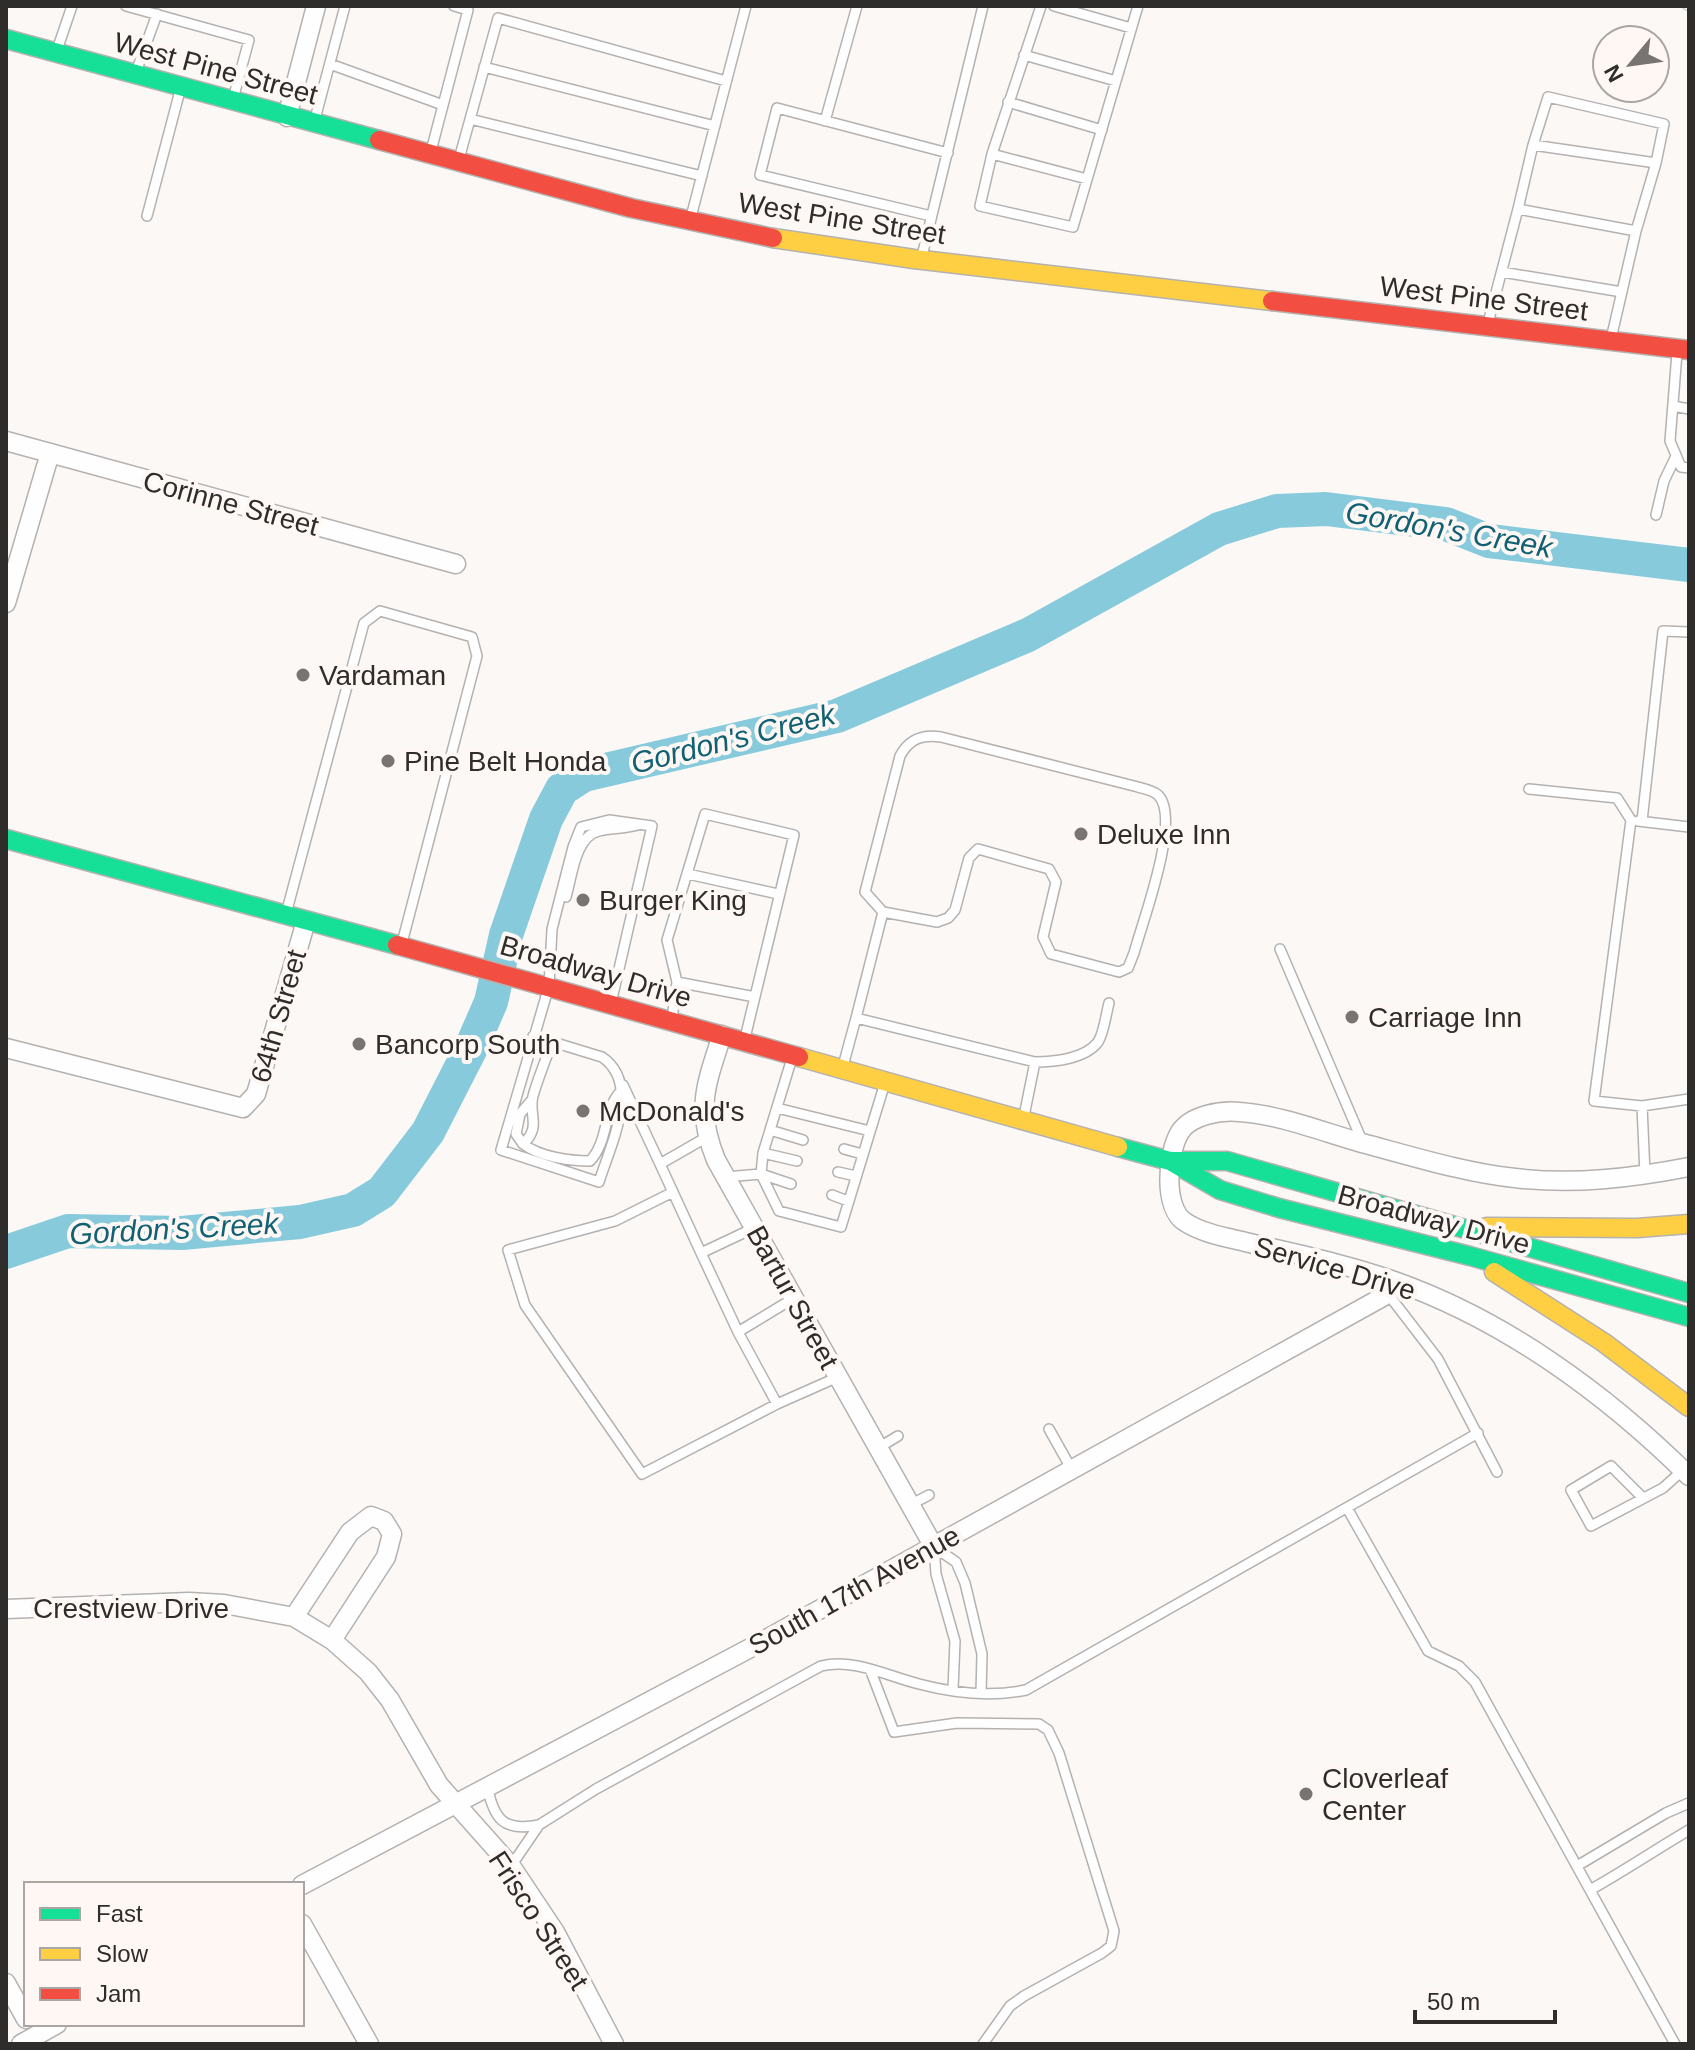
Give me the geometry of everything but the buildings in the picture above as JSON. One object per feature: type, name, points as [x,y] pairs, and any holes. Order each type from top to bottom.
[{"type":"main road","name":"West Pine Street","points":[[6,39],[458,162],[764,237],[922,259],[1683,350]]},
{"type":"main road","name":"Broadway Drive","points":[[6,839],[549,986],[1170,1161],[1220,1190],[1279,1208],[1470,1256],[1689,1317]]},
{"type":"main road","name":"Broadway Drive","points":[[1170,1161],[1227,1161],[1689,1293]]},
{"type":"main road","points":[[1452,1226],[1637,1228],[1689,1224]]},
{"type":"main road","points":[[1470,1256],[1603,1342],[1689,1407]]},
{"type":"street","points":[[287,117],[316,6]]},
{"type":"street","name":"Corinne Street","points":[[6,441],[456,564]]},
{"type":"street","points":[[6,603],[50,453]]},
{"type":"street","name":"64th Street","points":[[6,1048],[243,1108],[256,1094],[306,921]]},
{"type":"street","name":"Bartur Street","points":[[722,1035],[704,1101],[707,1137],[725,1177],[934,1547]]},
{"type":"street","points":[[1170,1161],[1180,1131],[1200,1116],[1239,1111],[1513,1178],[1556,1181],[1645,1175],[1689,1167]]},
{"type":"street","name":"Service Drive","points":[[1170,1161],[1171,1198],[1177,1214],[1190,1225],[1391,1287],[1479,1318],[1527,1347],[1607,1405],[1686,1473]]},
{"type":"street","name":"South 17th Avenue","points":[[304,1884],[754,1646],[1072,1470],[1391,1287]]},
{"type":"street","points":[[294,1617],[350,1532],[371,1516],[384,1521],[392,1534],[386,1557],[332,1640]]},
{"type":"street","name":"Crestview Drive","points":[[6,1609],[189,1602],[224,1604],[294,1617],[332,1640],[368,1672],[390,1700],[439,1785],[454,1803]]},
{"type":"street","name":"Frisco Street","points":[[454,1803],[511,1866],[555,1932],[614,2044]]},
{"type":"street","points":[[304,1928],[369,2044]]},
{"type":"street","points":[[6,1983],[24,2015]]},
{"type":"street","points":[[31,2037],[53,2026]]},
{"type":"lane","points":[[55,53],[72,6]]},
{"type":"lane","points":[[126,6],[249,40],[232,102]]},
{"type":"lane","points":[[314,124],[345,6]]},
{"type":"lane","points":[[430,154],[469,8],[454,6]]},
{"type":"lane","points":[[690,221],[746,6]]},
{"type":"lane","points":[[825,121],[857,6]]},
{"type":"lane","points":[[922,259],[983,6]]},
{"type":"lane","points":[[1041,6],[992,154],[980,206],[1073,227],[1138,6]]},
{"type":"lane","points":[[1054,6],[1131,28]]},
{"type":"lane","points":[[135,75],[157,14]]},
{"type":"lane","points":[[458,162],[498,18],[726,81]]},
{"type":"lane","points":[[1024,55],[1116,81]]},
{"type":"lane","points":[[330,64],[443,105]]},
{"type":"lane","points":[[484,67],[715,126]]},
{"type":"lane","points":[[147,216],[181,87]]},
{"type":"lane","points":[[1487,327],[1548,97],[1664,124],[1610,341]]},
{"type":"lane","points":[[1008,102],[1102,130]]},
{"type":"lane","points":[[931,216],[760,175],[777,108],[948,153]]},
{"type":"lane","points":[[470,119],[702,176]]},
{"type":"lane","points":[[1533,145],[1656,163]]},
{"type":"lane","points":[[992,154],[1087,179]]},
{"type":"lane","points":[[1518,209],[1636,231]]},
{"type":"lane","points":[[1502,272],[1622,292]]},
{"type":"lane","points":[[1683,350],[1670,441],[1681,467],[1689,468]]},
{"type":"lane","points":[[1673,406],[1689,409]]},
{"type":"lane","points":[[1656,515],[1664,481],[1676,456]]},
{"type":"lane","points":[[286,915],[364,623],[380,611],[472,637],[477,656],[401,946]]},
{"type":"lane","points":[[1642,821],[1663,631],[1689,632]]},
{"type":"lane","points":[[928,735],[941,737],[1134,786],[1157,794],[1165,807],[1166,837],[1134,953],[1128,968],[1119,972],[1051,954],[1043,937],[1056,882],[1049,869],[978,849],[969,858],[955,910],[948,918],[937,922],[883,912],[865,892],[900,756],[906,745],[918,738],[928,735]]},
{"type":"lane","points":[[1529,789],[1617,798],[1631,820],[1594,1101],[1642,1106],[1689,1099]]},
{"type":"lane","points":[[672,1021],[677,982],[667,940],[705,814],[794,835],[744,1041]]},
{"type":"lane","points":[[612,1004],[652,826],[609,820],[581,827],[573,847],[555,917],[549,986],[501,1150],[599,1182],[622,1106],[621,1087]]},
{"type":"lane","points":[[1631,820],[1689,827]]},
{"type":"lane","points":[[688,874],[778,894]]},
{"type":"lane","points":[[842,1069],[883,912]]},
{"type":"lane","points":[[1280,949],[1363,1143]]},
{"type":"lane","points":[[677,982],[755,997]]},
{"type":"lane","points":[[856,1018],[1035,1062],[1054,1062],[1082,1053],[1098,1042],[1109,1003]]},
{"type":"lane","points":[[533,1036],[602,1057],[612,1063],[738,1332],[777,1404]]},
{"type":"lane","points":[[552,1041],[531,1101],[535,1116],[530,1138],[523,1144],[531,1150],[590,1161],[599,1152],[614,1098],[621,1087]]},
{"type":"lane","points":[[793,1055],[763,1153],[761,1174],[779,1211],[841,1227],[886,1081]]},
{"type":"lane","points":[[1024,1120],[1035,1062]]},
{"type":"lane","points":[[1642,1106],[1645,1175]]},
{"type":"lane","points":[[777,1108],[870,1131]]},
{"type":"lane","points":[[770,1130],[803,1140]]},
{"type":"lane","points":[[660,1164],[707,1137]]},
{"type":"lane","points":[[844,1149],[862,1154]]},
{"type":"lane","points":[[763,1153],[797,1161]]},
{"type":"lane","points":[[838,1172],[856,1176]]},
{"type":"lane","points":[[725,1177],[761,1174],[791,1184]]},
{"type":"lane","points":[[673,1192],[615,1221],[508,1250],[525,1305],[642,1474],[777,1404],[838,1377]]},
{"type":"lane","points":[[832,1195],[848,1201]]},
{"type":"lane","points":[[701,1253],[755,1228]]},
{"type":"lane","points":[[1391,1287],[1438,1359],[1497,1472]]},
{"type":"lane","points":[[738,1332],[794,1298]]},
{"type":"lane","points":[[1049,1429],[1072,1470]]},
{"type":"lane","points":[[487,1786],[492,1810],[499,1819],[510,1826],[523,1828],[539,1825],[596,1789],[812,1670],[837,1664],[870,1669],[918,1684],[981,1693],[1004,1694],[1026,1690],[1478,1433]]},
{"type":"lane","points":[[878,1448],[898,1436]]},
{"type":"lane","points":[[1643,1498],[1611,1466],[1571,1490],[1591,1526],[1663,1488],[1686,1473]]},
{"type":"lane","points":[[910,1505],[929,1495]]},
{"type":"lane","points":[[1347,1508],[1428,1651],[1459,1666],[1472,1677],[1675,2044]]},
{"type":"lane","points":[[934,1547],[956,1562],[965,1583],[982,1654],[981,1693]]},
{"type":"lane","points":[[934,1547],[936,1574],[955,1641],[953,1689]]},
{"type":"lane","points":[[870,1669],[894,1732],[957,1723],[1039,1724],[1048,1730],[1059,1753],[1114,1931],[1111,1946],[1102,1953],[1010,2006],[983,2044]]},
{"type":"lane","points":[[1577,1866],[1666,1813],[1689,1803]]},
{"type":"lane","points":[[511,1866],[539,1825]]},
{"type":"lane","points":[[1590,1890],[1689,1830]]},
{"type":"waterway","name":"Gordon's Creek","points":[[6,1252],[68,1231],[182,1233],[300,1222],[353,1210],[382,1192],[428,1132],[471,1048],[491,1002],[506,935],[546,819],[562,789],[584,775],[837,716],[1028,635],[1219,529],[1277,511],[1326,509],[1446,524],[1489,541],[1689,565]]},
{"type":"traffic: fast","points":[[6,39],[379,140]]},
{"type":"traffic: fast","points":[[6,839],[397,945]]},
{"type":"traffic: fast","points":[[1118,1147],[1170,1161],[1220,1190],[1279,1208],[1470,1256],[1689,1317]]},
{"type":"traffic: fast","points":[[1171,1161],[1227,1161],[1689,1293]]},
{"type":"traffic: slow","points":[[773,238],[914,259],[1272,301]]},
{"type":"traffic: slow","points":[[799,1057],[1118,1147]]},
{"type":"traffic: slow","points":[[1486,1227],[1637,1228],[1689,1224]]},
{"type":"traffic: slow","points":[[1494,1272],[1603,1342],[1689,1407]]},
{"type":"traffic: jam","points":[[379,140],[631,208],[773,238]]},
{"type":"traffic: jam","points":[[1272,301],[1689,350]]},
{"type":"traffic: jam","points":[[397,945],[799,1057]]},
{"type":"place","name":"Vardaman","points":[[303,675]]},
{"type":"place","name":"Pine Belt Honda","points":[[388,761]]},
{"type":"place","name":"Deluxe Inn","points":[[1081,834]]},
{"type":"place","name":"Burger King","points":[[583,900]]},
{"type":"place","name":"Carriage Inn","points":[[1352,1017]]},
{"type":"place","name":"Bancorp South","points":[[359,1044]]},
{"type":"place","name":"McDonald's","points":[[583,1111]]},
{"type":"place","name":"Cloverleaf Center","points":[[1306,1794]]}]
